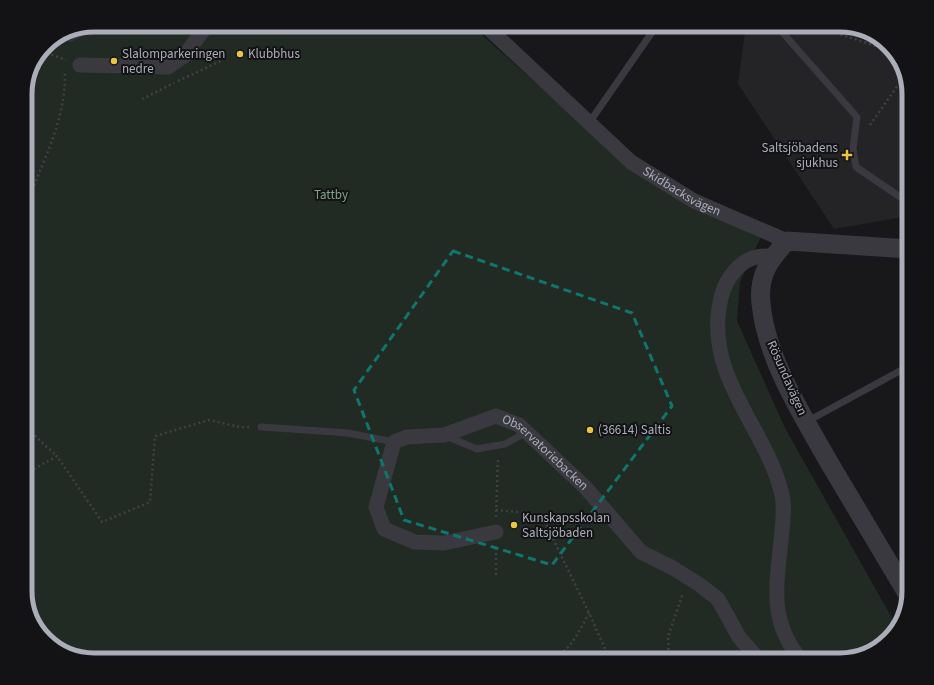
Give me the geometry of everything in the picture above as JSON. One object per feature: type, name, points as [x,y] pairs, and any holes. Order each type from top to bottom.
[{"type":"street","points":[[80,65],[168,67],[185,55],[202,32]]},
{"type":"street","name":"Skidbacksvägen","points":[[492,32],[631,162],[694,201],[787,241]]},
{"type":"street","points":[[787,241],[902,249]]},
{"type":"street","name":"Rösundavägen","points":[[787,241],[772,256],[766,266],[762,278],[761,302],[765,326],[779,368],[806,422],[902,585]]},
{"type":"street","points":[[772,256],[759,255],[748,259],[737,266],[725,284],[717,322],[718,338],[724,368],[748,420],[776,474],[782,492],[784,512],[776,588],[777,609],[784,633],[797,653]]},
{"type":"street","name":"Observatoriebacken","points":[[394,442],[407,437],[444,435],[496,416],[520,425],[585,487],[641,552],[689,578],[718,599],[739,638],[753,653]]},
{"type":"street","points":[[394,442],[376,507],[384,529],[415,542],[444,544],[496,532]]},
{"type":"lane","points":[[589,123],[652,32]]},
{"type":"lane","points":[[782,32],[857,117],[853,149],[856,167],[902,197]]},
{"type":"lane","points":[[806,422],[902,370]]},
{"type":"lane","points":[[261,427],[348,433],[394,442]]},
{"type":"lane","points":[[444,435],[478,449],[506,444],[527,432]]},
{"type":"path","points":[[833,32],[883,49]]},
{"type":"path","points":[[47,53],[80,65]]},
{"type":"path","points":[[32,192],[50,148],[62,105],[65,59]]},
{"type":"path","points":[[142,99],[223,60]]},
{"type":"path","points":[[854,138],[861,137],[901,80]]},
{"type":"path","points":[[32,432],[58,456],[102,522],[150,502],[155,436],[209,420],[240,427]]},
{"type":"path","points":[[496,502],[498,446]]},
{"type":"path","points":[[32,470],[58,456]]},
{"type":"path","points":[[496,510],[530,512],[545,522],[607,653]]},
{"type":"path","points":[[496,548],[496,578]]},
{"type":"path","points":[[669,653],[668,637],[689,578]]},
{"type":"path","points":[[565,653],[589,613]]},
{"type":"highlighted area","points":[[453,251],[632,313],[672,406],[552,565],[404,520],[354,390]]},
{"type":"shaded area","name":"Saltsjöbadens sjukhus","points":[[745,32],[840,32],[860,35],[878,45],[892,60],[901,82],[902,217],[834,229],[738,84]]},
{"type":"shaded area","points":[[89,33],[71,42],[63,40],[74,35]]},
{"type":"green space","name":"Tattby","points":[[94,32],[479,32],[591,133],[761,237],[740,282],[737,321],[785,428],[894,622],[881,638],[860,650],[840,653],[94,653],[74,650],[63,645],[47,632],[42,625],[34,607],[32,595],[32,90],[38,67],[53,47],[63,40],[74,35]]},
{"type":"place","name":"Klubbhus","points":[[240,54]]},
{"type":"place","name":"Slalomparkeringen nedre","points":[[114,61]]},
{"type":"place","name":"Saltsjöbadens sjukhus","points":[[847,155]]},
{"type":"place","name":"(36614) Saltis","points":[[590,430]]},
{"type":"place","name":"Kunskapsskolan Saltsjöbaden","points":[[514,525]]}]
